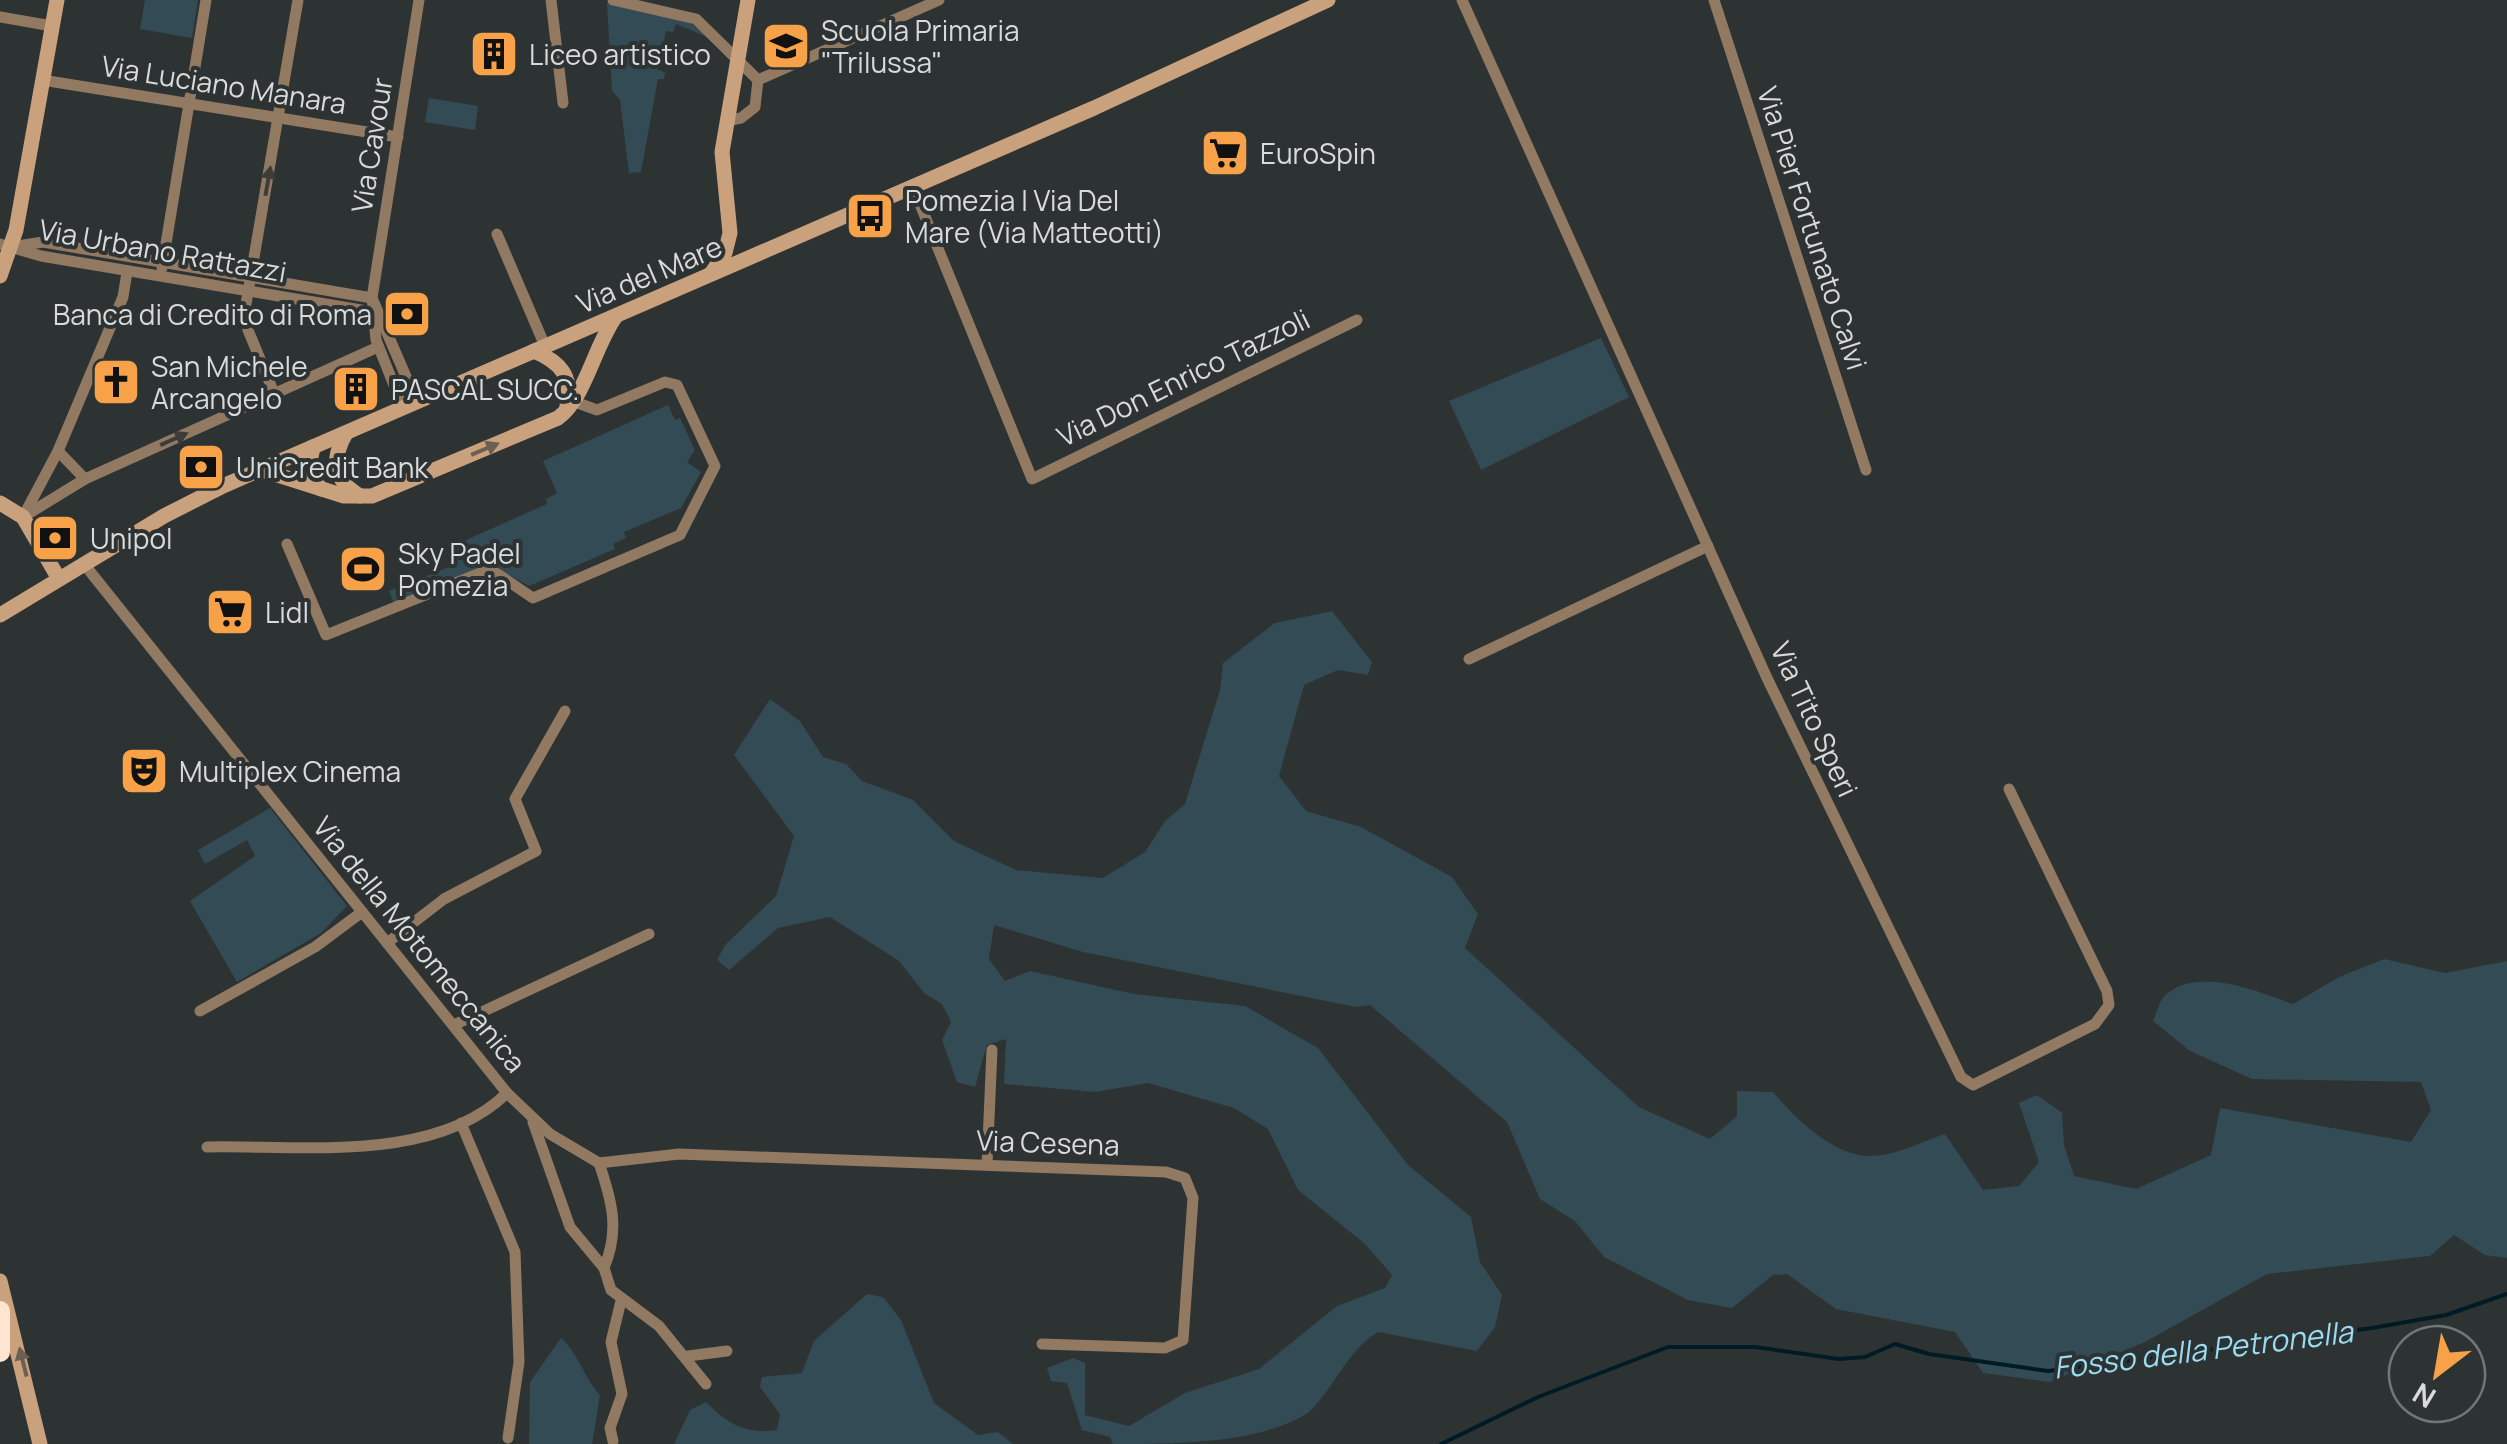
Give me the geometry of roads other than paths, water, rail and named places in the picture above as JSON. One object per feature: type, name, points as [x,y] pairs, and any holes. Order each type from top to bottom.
[{"type":"highway","points":[[0,1311],[0,1352]]},
{"type":"main road","points":[[0,276],[57,0]]},
{"type":"main road","points":[[711,274],[725,253],[730,233],[722,172],[726,121],[748,0]]},
{"type":"main road","name":"Via del Mare","points":[[0,615],[164,516],[262,470],[913,187],[1328,0]]},
{"type":"main road","points":[[730,233],[740,246],[763,252]]},
{"type":"main road","points":[[262,470],[362,498],[569,408],[594,350],[617,315]]},
{"type":"main road","points":[[593,326],[594,350]]},
{"type":"main road","points":[[568,336],[584,340],[594,350]]},
{"type":"main road","points":[[540,349],[563,369],[569,408]]},
{"type":"main road","points":[[346,433],[336,453],[336,467],[345,486],[362,498]]},
{"type":"main road","points":[[313,447],[308,470],[321,488]]},
{"type":"main road","points":[[0,503],[23,518],[59,579]]},
{"type":"main road","points":[[0,1281],[21,1350],[40,1444]]},
{"type":"street","points":[[160,277],[206,0]]},
{"type":"street","points":[[274,393],[245,318],[298,0]]},
{"type":"street","name":"Via Cavour","points":[[410,405],[378,346],[372,305],[420,0]]},
{"type":"street","points":[[551,0],[563,103]]},
{"type":"street","points":[[613,0],[690,16],[758,80],[759,97],[752,111],[726,121]]},
{"type":"street","points":[[758,80],[938,0]]},
{"type":"street","name":"Via Tito Speri","points":[[1462,0],[1708,546],[1961,1078],[1973,1085],[2095,1024],[2109,1005],[2107,991],[2010,788]]},
{"type":"street","name":"Via Pier Fortunato Calvi","points":[[1714,0],[1866,470]]},
{"type":"street","points":[[0,17],[52,26]]},
{"type":"street","name":"Via Luciano Manara","points":[[42,80],[398,137]]},
{"type":"street","name":"Via Don Enrico Tazzoli","points":[[913,187],[1032,478],[1356,320]]},
{"type":"street","points":[[497,234],[540,349]]},
{"type":"street","name":"Via Urbano Rattazzi","points":[[5,245],[42,242],[251,277],[372,305]]},
{"type":"street","name":"Via Urbano Rattazzi","points":[[5,245],[127,272],[249,292],[372,305]]},
{"type":"street","points":[[23,518],[58,451],[123,297],[127,272]]},
{"type":"street","points":[[372,305],[410,405]]},
{"type":"street","points":[[23,518],[85,479],[378,346]]},
{"type":"street","points":[[286,544],[326,635],[490,569],[533,598],[680,535],[715,466],[676,385],[665,382],[597,410],[569,408]]},
{"type":"street","points":[[58,451],[85,479]]},
{"type":"street","points":[[1469,659],[1708,546]]},
{"type":"street","name":"Via della Motomeccanica","points":[[84,564],[507,1094],[567,1147],[599,1163]]},
{"type":"street","points":[[387,943],[444,898],[536,852],[516,809],[516,797],[565,711]]},
{"type":"street","points":[[200,1011],[315,947],[362,912]]},
{"type":"street","points":[[454,1025],[648,934]]},
{"type":"street","points":[[987,1165],[992,1050]]},
{"type":"street","points":[[207,1147],[410,1143],[461,1123],[507,1094]]},
{"type":"street","name":"Via della Motomeccanica","points":[[532,1118],[570,1227],[604,1268],[620,1301],[649,1317],[688,1356],[706,1384]]},
{"type":"street","points":[[461,1123],[514,1252],[519,1362],[508,1438]]},
{"type":"street","name":"Via Cesena","points":[[599,1163],[679,1154],[1166,1172],[1182,1176],[1190,1185],[1187,1328],[1180,1343],[1165,1348],[1042,1344]]},
{"type":"street","points":[[599,1163],[614,1220],[614,1242],[604,1268]]},
{"type":"street","points":[[613,1441],[610,1428],[622,1394],[611,1338],[620,1301]]},
{"type":"street","points":[[688,1356],[728,1351]]},
{"type":"waterway","name":"Fosso della Petronella","points":[[1441,1444],[1538,1397],[1668,1347],[1755,1347],[1839,1359],[1865,1357],[1895,1344],[1929,1354],[2048,1371],[2372,1328],[2446,1315],[2507,1294]]},
{"type":"place","name":"Scuola Primaria \"Trilussa\"","points":[[786,46]]},
{"type":"place","name":"Liceo artistico","points":[[494,54]]},
{"type":"place","name":"EuroSpin","points":[[1225,153]]},
{"type":"place","name":"Pomezia | Via Del Mare (Via Matteotti)","points":[[870,216]]},
{"type":"place","name":"Banca di Credito di Roma","points":[[407,314]]},
{"type":"place","name":"San Michele Arcangelo","points":[[116,382]]},
{"type":"place","name":"PASCAL SUCC.","points":[[356,389]]},
{"type":"place","name":"UniCredit Bank","points":[[201,467]]},
{"type":"place","name":"Unipol","points":[[55,538]]},
{"type":"place","name":"Sky Padel Pomezia","points":[[363,569]]},
{"type":"place","name":"Lidl","points":[[230,612]]},
{"type":"place","name":"Multiplex Cinema","points":[[144,771]]}]
